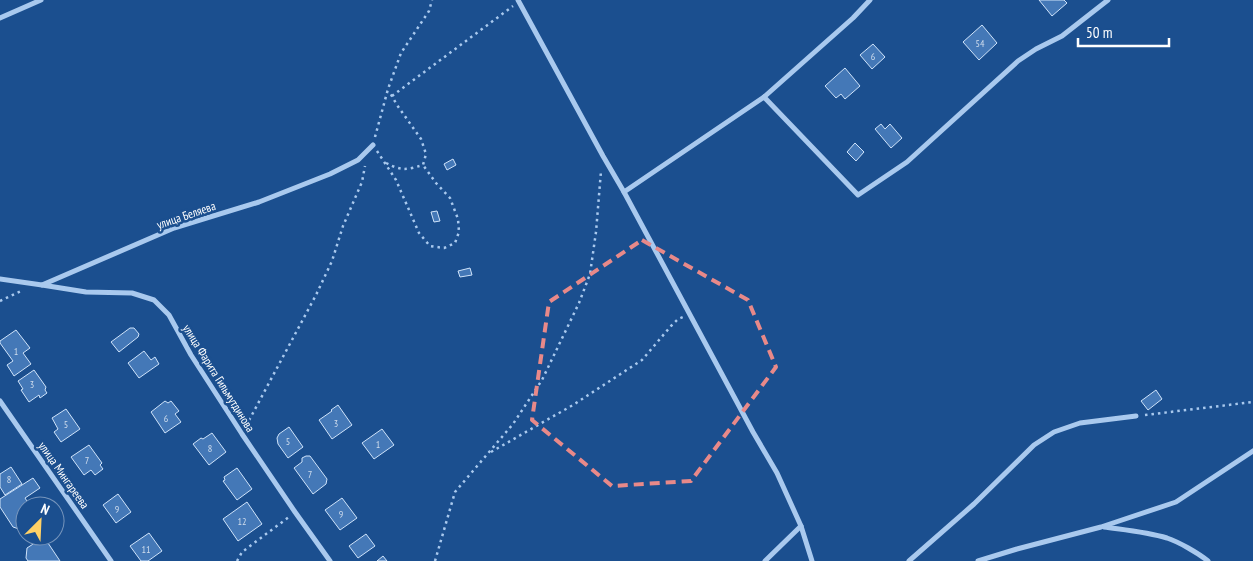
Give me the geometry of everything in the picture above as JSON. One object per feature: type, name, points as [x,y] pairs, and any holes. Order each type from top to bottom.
[{"type":"street","points":[[0,18],[40,0]]},
{"type":"street","points":[[624,192],[764,96],[853,18],[870,0]]},
{"type":"street","points":[[764,96],[858,195],[907,162],[1018,61],[1036,49],[1062,36],[1108,0]]},
{"type":"street","points":[[518,1],[777,473],[801,526],[812,561]]},
{"type":"street","name":"улица Беляева","points":[[42,285],[174,228],[259,202],[330,174],[358,160],[373,145]]},
{"type":"street","points":[[0,279],[42,285]]},
{"type":"street","name":"улица Фарита Гильмутдинова","points":[[42,285],[86,292],[132,293],[154,300],[169,315],[191,355],[242,434],[330,561]]},
{"type":"street","name":"улица Мингареева","points":[[0,401],[111,561]]},
{"type":"street","points":[[909,561],[974,504],[1034,445],[1054,432],[1080,423],[1136,416]]},
{"type":"street","points":[[978,561],[1101,527],[1176,502],[1253,451]]},
{"type":"street","points":[[766,561],[801,526]]},
{"type":"street","points":[[1101,527],[1168,538],[1199,554],[1208,561]]},
{"type":"path","points":[[423,165],[450,198],[458,219],[459,232],[455,243],[444,248],[430,246],[419,233],[396,180],[373,145],[388,89],[401,53],[429,11],[432,0]]},
{"type":"path","points":[[392,96],[518,1]]},
{"type":"path","points":[[388,89],[396,105],[421,139],[426,154],[423,165]]},
{"type":"path","points":[[435,561],[455,492],[513,424],[542,380],[579,303],[590,274],[603,156]]},
{"type":"path","points":[[242,434],[332,261],[343,226],[362,182],[365,161]]},
{"type":"path","points":[[384,162],[399,169],[423,165]]},
{"type":"path","points":[[0,301],[23,290]]},
{"type":"path","points":[[488,454],[573,405],[642,360],[678,319],[690,314]]},
{"type":"path","points":[[1136,416],[1253,402]]},
{"type":"path","points":[[237,561],[242,552],[295,512]]},
{"type":"highlighted area","points":[[642,240],[748,300],[776,367],[691,481],[612,486],[532,420],[549,302]]},
{"type":"building","points":[[1039,0],[1064,0],[1067,3],[1052,16]]},
{"type":"building","points":[[982,25],[997,43],[979,60],[963,42]]},
{"type":"building","points":[[873,44],[885,57],[872,69],[860,55]]},
{"type":"building","points":[[845,68],[860,86],[845,99],[841,94],[836,98],[825,86]]},
{"type":"building","points":[[881,124],[885,129],[890,124],[902,138],[891,148],[875,129]]},
{"type":"building","points":[[855,143],[864,152],[856,161],[847,152]]},
{"type":"building","points":[[453,159],[456,165],[447,170],[444,164]]},
{"type":"building","points":[[437,211],[440,221],[434,222],[431,212]]},
{"type":"building","points":[[470,268],[472,275],[460,277],[458,271]]},
{"type":"building","points":[[130,328],[134,328],[139,334],[138,337],[119,352],[111,342]]},
{"type":"building","points":[[16,330],[30,348],[23,353],[31,364],[14,376],[7,365],[13,361],[0,341]]},
{"type":"building","points":[[144,351],[151,360],[155,357],[159,364],[139,378],[128,363]]},
{"type":"building","points":[[34,370],[46,387],[47,393],[40,398],[39,395],[29,402],[21,390],[23,389],[18,381]]},
{"type":"building","points":[[1156,390],[1162,399],[1148,410],[1141,401]]},
{"type":"building","points":[[165,401],[168,403],[171,401],[179,411],[175,414],[181,422],[165,433],[151,412]]},
{"type":"building","points":[[338,405],[352,425],[332,439],[319,420]]},
{"type":"building","points":[[66,409],[80,429],[61,442],[54,432],[58,429],[52,418]]},
{"type":"building","points":[[289,427],[303,447],[288,458],[278,444],[277,438],[279,434]]},
{"type":"building","points":[[382,429],[394,445],[374,459],[362,443]]},
{"type":"building","points":[[212,433],[226,452],[209,465],[193,444]]},
{"type":"building","points":[[89,445],[102,463],[100,465],[103,469],[95,475],[91,470],[84,475],[71,457]]},
{"type":"building","points":[[306,456],[310,456],[327,479],[326,484],[313,494],[294,468]]},
{"type":"building","points":[[11,467],[22,484],[5,495],[0,487],[0,474]]},
{"type":"building","points":[[237,468],[252,489],[237,500],[223,481],[225,480],[224,477]]},
{"type":"building","points":[[33,478],[40,488],[28,496],[15,496],[15,528],[0,507],[0,499]]},
{"type":"building","points":[[118,494],[131,512],[116,523],[103,505]]},
{"type":"building","points":[[342,498],[357,518],[340,530],[325,510]]},
{"type":"building","points":[[247,502],[262,524],[238,541],[223,519]]},
{"type":"building","points":[[149,533],[162,551],[148,561],[141,561],[130,546]]},
{"type":"building","points":[[366,534],[375,546],[358,558],[349,546]]},
{"type":"building","points":[[30,546],[50,546],[60,561],[28,561],[26,558],[27,548]]},
{"type":"building","points":[[383,556],[387,561],[377,561]]}]
